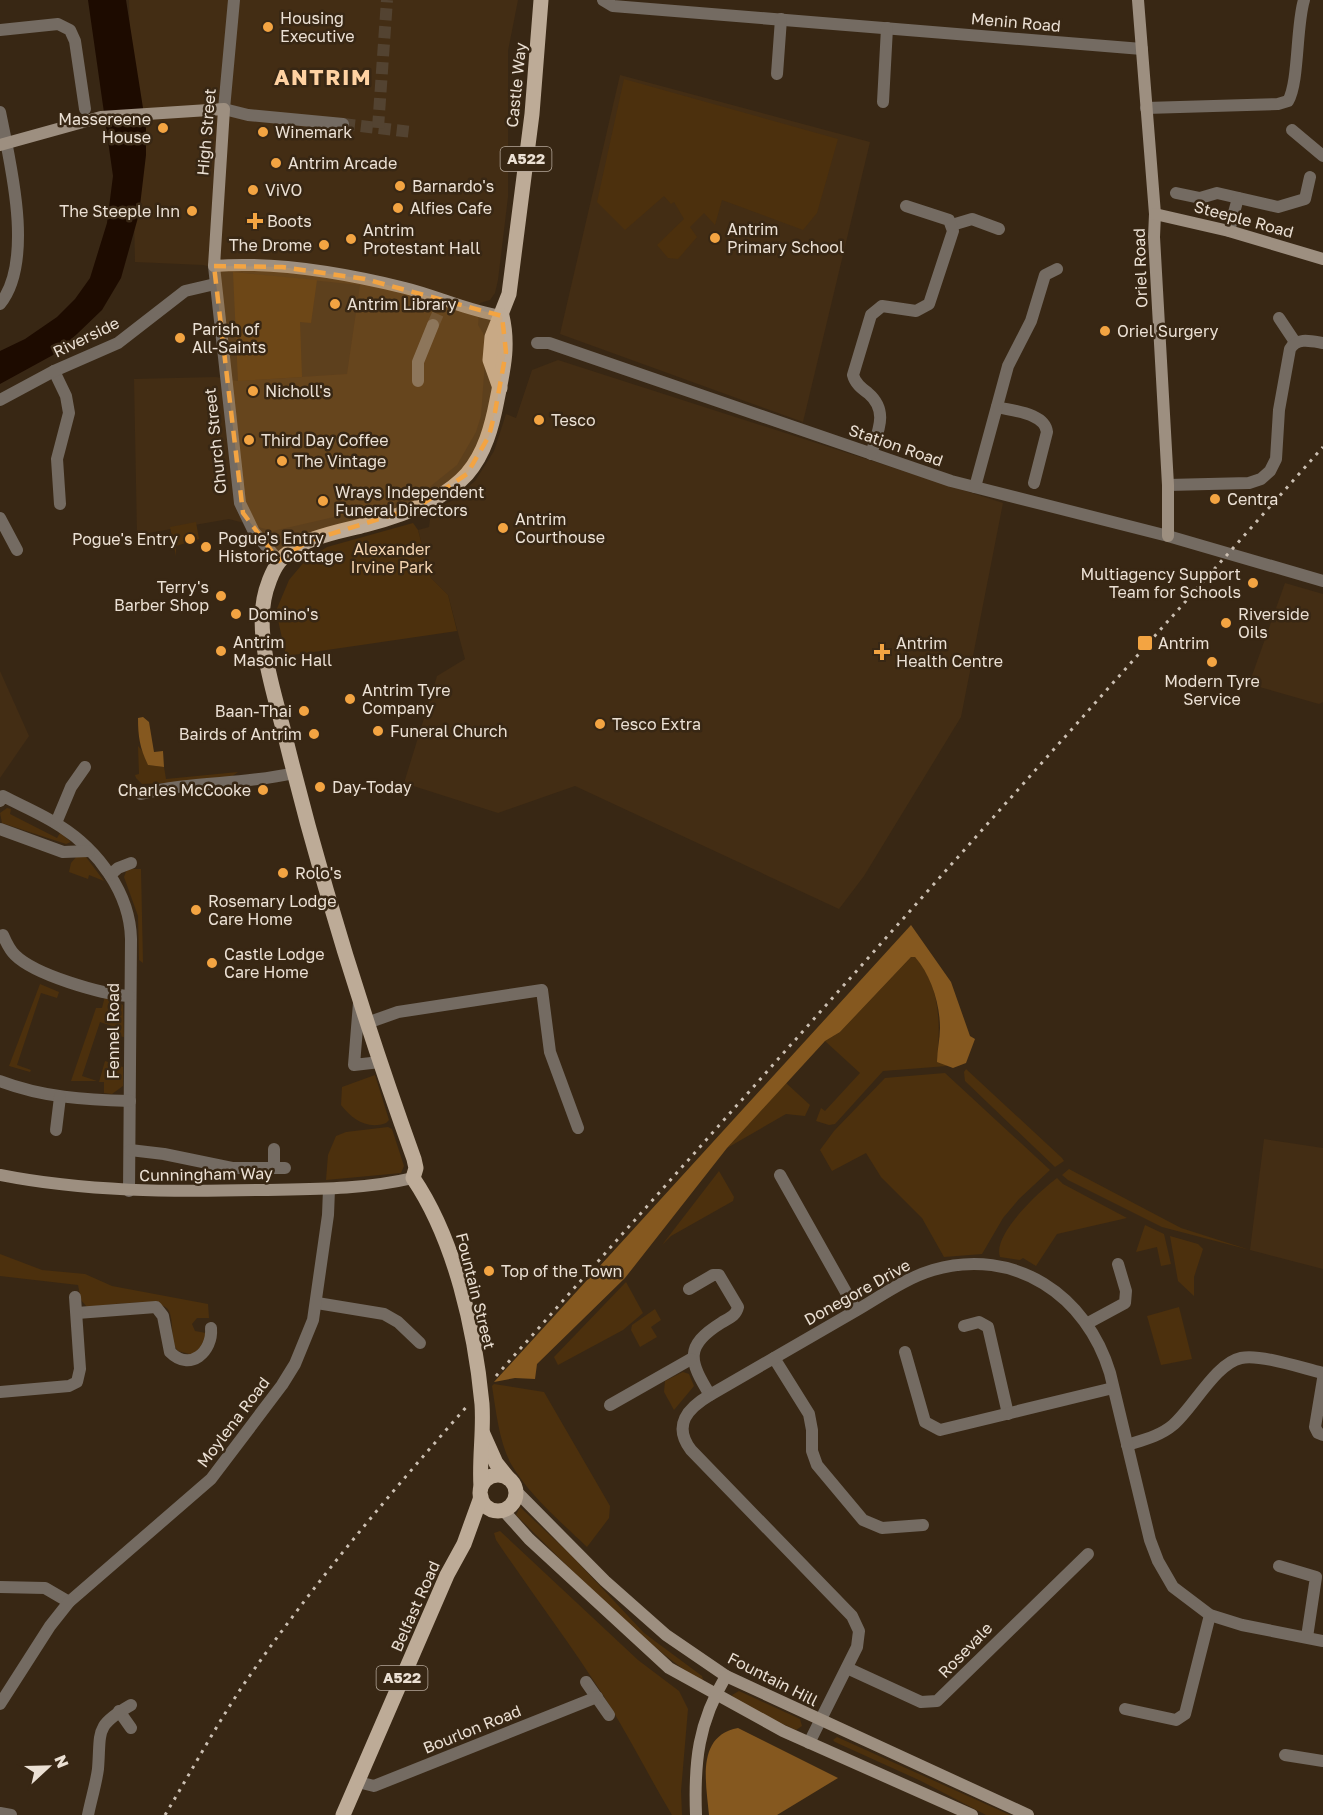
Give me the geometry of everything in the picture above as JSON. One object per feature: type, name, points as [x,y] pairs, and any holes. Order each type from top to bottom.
[{"type":"main road","name":"Castle Way","points":[[279,561],[308,541],[394,517],[418,507],[456,484],[467,474],[489,436],[506,352],[507,337],[502,316],[509,294],[514,257],[532,114],[542,0]]},
{"type":"main road","name":"A522","points":[[279,561],[264,599],[261,625],[294,773]]},
{"type":"main road","name":"Fountain Street","points":[[294,773],[359,999],[414,1159],[416,1168],[413,1178],[430,1203],[450,1252],[480,1388],[483,1434],[480,1466],[481,1492]]},
{"type":"main road","name":"Fountain Street","points":[[483,1434],[496,1463],[512,1485]]},
{"type":"main road","points":[[501,1510],[489,1509],[481,1492],[493,1476],[512,1485]]},
{"type":"main road","name":"A522","points":[[501,1510],[513,1502],[512,1485]]},
{"type":"main road","name":"Belfast Road","points":[[343,1815],[447,1575],[464,1544],[481,1492]]},
{"type":"main road","name":"Belfast Road","points":[[464,1544],[501,1510]]},
{"type":"street","name":"High Street","points":[[214,266],[234,0]]},
{"type":"street","name":"Menin Road","points":[[603,0],[613,6],[1142,50]]},
{"type":"street","name":"Oriel Road","points":[[1138,0],[1155,214],[1154,237],[1168,485],[1168,536]]},
{"type":"street","points":[[1146,108],[1278,104],[1288,100],[1294,86],[1298,27],[1304,0]]},
{"type":"street","points":[[777,74],[781,19]]},
{"type":"street","points":[[0,30],[51,24],[68,28],[74,37],[86,93],[85,109]]},
{"type":"street","points":[[883,102],[887,28]]},
{"type":"street","points":[[3,144],[101,117],[160,112],[224,109],[248,115],[343,124]]},
{"type":"street","points":[[0,112],[3,144],[13,170],[17,263],[14,280],[0,304]]},
{"type":"street","points":[[1292,130],[1323,156]]},
{"type":"street","points":[[1176,193],[1200,198],[1217,193],[1282,207],[1305,200],[1310,177]]},
{"type":"street","points":[[1229,231],[1238,198]]},
{"type":"street","points":[[871,454],[882,415],[876,400],[858,385],[853,375],[870,315],[882,306],[916,310],[929,304],[953,231],[949,220],[906,206]]},
{"type":"street","name":"Steeple Road","points":[[1155,214],[1229,231],[1323,259]]},
{"type":"street","points":[[952,225],[972,219],[999,229]]},
{"type":"street","points":[[214,266],[240,264],[282,267],[365,279],[380,284],[404,287],[442,305],[502,316]]},
{"type":"street","name":"Church Street","points":[[214,266],[240,503],[254,532],[279,561]]},
{"type":"street","points":[[975,487],[1008,366],[1031,321],[1045,274],[1057,269]]},
{"type":"street","name":"Riverside","points":[[0,400],[54,371],[118,343],[185,291],[215,284]]},
{"type":"street","points":[[1279,318],[1295,342]]},
{"type":"street","points":[[418,381],[418,362],[433,325]]},
{"type":"street","points":[[1168,485],[1249,483],[1261,479],[1270,471],[1276,459],[1279,410],[1290,349],[1295,342]]},
{"type":"street","points":[[1295,342],[1323,343]]},
{"type":"street","name":"Station Road","points":[[537,343],[549,343],[871,454],[975,487],[1168,536],[1323,581]]},
{"type":"street","points":[[54,371],[66,396],[69,413],[57,459],[60,504]]},
{"type":"street","points":[[997,406],[1038,418],[1045,424],[1047,432],[1034,483]]},
{"type":"street","points":[[0,518],[17,550]]},
{"type":"street","points":[[56,823],[71,787],[85,767]]},
{"type":"street","points":[[141,794],[164,788],[267,779],[294,773]]},
{"type":"street","name":"Fennel Road","points":[[2,798],[56,823],[89,850],[110,875],[122,896],[130,918],[129,1191]]},
{"type":"street","points":[[0,829],[63,852],[89,850]]},
{"type":"street","points":[[110,875],[118,868],[131,863]]},
{"type":"street","points":[[3,935],[15,955],[31,966],[106,993],[129,996]]},
{"type":"street","points":[[367,1023],[398,1012],[542,990],[550,1052],[578,1128]]},
{"type":"street","name":"Fountain Street","points":[[359,999],[354,1065],[380,1062]]},
{"type":"street","points":[[0,1081],[29,1092],[130,1101]]},
{"type":"street","points":[[56,1130],[60,1096]]},
{"type":"street","points":[[129,1150],[164,1154],[232,1168],[280,1168],[274,1149]]},
{"type":"street","name":"Cunningham Way","points":[[0,1175],[60,1186],[129,1191],[329,1189],[413,1178]]},
{"type":"street","points":[[780,1175],[856,1310]]},
{"type":"street","name":"Moylena Road","points":[[0,1704],[50,1626],[69,1602],[211,1479],[282,1385],[308,1335],[317,1303],[329,1189]]},
{"type":"street","points":[[1088,1323],[1125,1303],[1126,1291],[1118,1264]]},
{"type":"street","name":"Donegore Drive","points":[[809,1743],[847,1668],[859,1637],[854,1619],[685,1441],[682,1428],[684,1417],[691,1408],[710,1395],[856,1310],[925,1272],[946,1267],[983,1266],[1015,1270],[1041,1281],[1067,1301],[1088,1323],[1104,1355],[1158,1561],[1173,1587],[1210,1615],[1242,1626],[1323,1641]]},
{"type":"street","points":[[610,1405],[692,1359],[699,1340],[734,1315],[738,1307],[719,1275],[713,1275],[689,1288]]},
{"type":"street","points":[[0,1392],[69,1386],[77,1382],[80,1369],[75,1298]]},
{"type":"street","points":[[317,1303],[384,1314],[398,1322],[420,1343]]},
{"type":"street","points":[[77,1313],[156,1307],[163,1316],[168,1348],[174,1356],[184,1359],[196,1358],[207,1351],[211,1342],[211,1328]]},
{"type":"street","points":[[964,1326],[979,1322],[988,1327],[1008,1414]]},
{"type":"street","points":[[905,1352],[922,1416],[934,1429],[940,1430],[1113,1388]]},
{"type":"street","points":[[774,1358],[809,1414],[812,1450],[817,1465],[863,1520],[882,1528],[922,1525]]},
{"type":"street","points":[[1127,1445],[1157,1435],[1172,1427],[1224,1368],[1237,1359],[1256,1358],[1323,1373]]},
{"type":"street","points":[[692,1359],[710,1395]]},
{"type":"street","points":[[1323,1379],[1316,1428],[1323,1435]]},
{"type":"street","name":"Fountain Hill","points":[[512,1485],[605,1581],[666,1635],[726,1677],[1028,1815]]},
{"type":"street","points":[[501,1510],[529,1539],[669,1668],[715,1695],[809,1743],[972,1815]]},
{"type":"street","name":"Rosevale","points":[[847,1668],[921,1702],[937,1701],[1088,1554]]},
{"type":"street","points":[[1279,1566],[1316,1577],[1306,1637]]},
{"type":"street","points":[[0,1587],[39,1587],[60,1594],[69,1602]]},
{"type":"street","points":[[1125,1709],[1176,1720],[1185,1714],[1210,1615]]},
{"type":"street","points":[[696,1815],[698,1746],[705,1715],[726,1677]]},
{"type":"street","points":[[586,1682],[609,1715]]},
{"type":"street","name":"Bourlon Road","points":[[358,1782],[374,1786],[597,1697]]},
{"type":"street","points":[[88,1815],[97,1773],[99,1731],[106,1720],[125,1708],[131,1728]]},
{"type":"street","points":[[1285,1755],[1323,1761]]},
{"type":"street","points":[[0,1813],[11,1815]]},
{"type":"highlighted area","points":[[214,266],[282,267],[365,279],[502,316],[506,352],[495,412],[489,436],[467,474],[418,507],[308,541],[279,561],[243,513]]},
{"type":"shaded area","points":[[88,0],[126,0],[146,127],[146,155],[139,214],[121,278],[102,310],[53,355],[0,384],[0,351],[25,339],[57,317],[75,299],[90,278],[107,223],[113,176]]},
{"type":"shaded area","points":[[129,0],[518,0],[508,51],[508,197],[498,280],[495,293],[490,300],[480,303],[478,325],[483,333],[486,347],[481,416],[476,432],[457,465],[427,489],[391,504],[273,531],[229,519],[137,535],[134,379],[216,377],[237,381],[347,374],[360,285],[233,272],[203,265],[135,262]]},
{"type":"shaded area","name":"Antrim Primary School","points":[[620,75],[870,142],[803,422],[560,334]]},
{"type":"shaded area","points":[[558,360],[1003,503],[961,717],[864,876],[839,909],[575,786],[498,813],[404,783],[437,676],[465,659],[448,595],[431,578],[418,530],[429,527],[431,512],[453,500],[475,481],[494,451],[506,414],[516,418],[532,370]]},
{"type":"shaded area","points":[[1285,583],[1323,594],[1323,702],[1319,704],[1249,684]]},
{"type":"shaded area","points":[[0,671],[29,736],[0,778]]},
{"type":"shaded area","points":[[143,717],[149,722],[154,752],[163,751],[164,767],[148,765],[145,759],[138,731],[138,718]]},
{"type":"shaded area","points":[[911,925],[951,982],[970,1036],[975,1039],[966,1063],[953,1068],[937,1062],[940,1028],[936,1000],[926,972],[915,957],[911,957],[840,1032],[825,1041],[727,1148],[625,1278],[537,1364],[535,1379],[515,1378],[494,1382]]},
{"type":"shaded area","points":[[1264,1139],[1323,1148],[1323,1269],[1250,1250]]},
{"type":"shaded area","points":[[738,1728],[838,1778],[777,1815],[709,1815],[706,1775],[710,1750],[715,1740]]},
{"type":"green space","points":[[624,79],[838,139],[817,213],[803,230],[722,200],[715,225],[704,213],[690,227],[697,237],[678,259],[668,258],[657,245],[684,219],[674,202],[671,204],[664,196],[625,230],[597,202]]},
{"type":"green space","points":[[233,272],[317,280],[311,323],[300,322],[302,377],[238,381]]},
{"type":"green space","points":[[196,522],[199,539],[176,546],[176,556],[170,527]]},
{"type":"green space","name":"Alexander Irvine Park","points":[[413,523],[418,530],[431,578],[448,595],[457,631],[286,656],[276,611],[289,580],[305,561],[327,547]]},
{"type":"green space","points":[[138,746],[145,754],[148,765],[164,767],[166,779],[238,772],[227,780],[142,784],[135,775],[139,774]]},
{"type":"green space","points":[[7,808],[11,809],[10,814],[57,838],[60,833],[71,842],[66,844],[2,823],[0,813]]},
{"type":"green space","points":[[77,856],[86,857],[104,881],[89,875],[88,879],[69,872],[71,863]]},
{"type":"green space","points":[[127,869],[141,869],[143,963],[139,960],[138,916],[124,877]]},
{"type":"green space","points":[[911,957],[915,957],[930,979],[937,1005],[939,1032],[937,1058],[947,1066],[883,1071],[835,1124],[829,1125],[816,1121],[821,1108],[825,1111],[860,1073],[825,1041],[840,1032]]},
{"type":"green space","points":[[40,984],[59,992],[57,998],[41,993],[17,1065],[31,1070],[30,1072],[9,1066]]},
{"type":"green space","points":[[105,996],[123,1005],[124,1037],[112,1035],[115,1027],[100,1022],[82,1076],[97,1081],[71,1081],[96,1008],[102,1008]]},
{"type":"green space","points":[[105,1061],[123,1067],[123,1086],[112,1094],[104,1093],[104,1082],[99,1082]]},
{"type":"green space","points":[[966,1069],[1064,1161],[1055,1167],[965,1081]]},
{"type":"green space","points":[[945,1073],[1050,1170],[1019,1199],[1003,1218],[982,1254],[944,1257],[922,1218],[881,1177],[866,1153],[832,1171],[820,1150],[834,1131],[885,1078]]},
{"type":"green space","points":[[375,1075],[389,1120],[379,1125],[360,1122],[341,1105],[342,1087]]},
{"type":"green space","points":[[786,1083],[810,1105],[805,1116],[786,1114],[727,1148]]},
{"type":"green space","points":[[388,1127],[392,1129],[404,1166],[401,1173],[326,1180],[328,1155],[336,1136],[346,1132]]},
{"type":"green space","points":[[1069,1169],[1181,1228],[1250,1250],[1162,1227],[1068,1180],[1062,1175]]},
{"type":"green space","points":[[719,1171],[734,1197],[733,1201],[671,1236],[662,1245]]},
{"type":"green space","points":[[1057,1178],[1063,1184],[1127,1218],[1057,1234],[1036,1266],[1023,1258],[1020,1260],[1000,1257],[999,1247],[1010,1225],[1040,1192]]},
{"type":"green space","points":[[1145,1225],[1164,1234],[1171,1264],[1161,1266],[1157,1247],[1136,1252]]},
{"type":"green space","points":[[1170,1236],[1198,1244],[1203,1249],[1194,1277],[1194,1296],[1178,1281]]},
{"type":"green space","points":[[0,1254],[42,1270],[85,1274],[112,1286],[208,1304],[209,1318],[197,1318],[192,1324],[195,1331],[206,1333],[208,1342],[193,1355],[178,1351],[173,1344],[169,1311],[164,1306],[155,1303],[87,1307],[81,1300],[78,1285],[0,1276]]},
{"type":"green space","points":[[626,1282],[643,1313],[623,1330],[558,1365],[554,1357]]},
{"type":"green space","points":[[1179,1307],[1192,1359],[1161,1365],[1147,1316]]},
{"type":"green space","points":[[655,1309],[661,1320],[651,1327],[657,1337],[640,1347],[631,1330],[632,1325]]},
{"type":"green space","points":[[683,1372],[689,1374],[694,1386],[674,1410],[664,1392],[665,1381]]},
{"type":"green space","points":[[494,1384],[544,1392],[610,1506],[609,1518],[587,1547],[536,1497],[511,1464],[499,1426],[492,1386]]},
{"type":"green space","points":[[520,1507],[570,1554],[644,1633],[702,1676],[703,1680],[700,1681],[675,1663],[627,1623],[516,1515]]},
{"type":"green space","points":[[500,1531],[638,1660],[679,1691],[688,1709],[681,1791],[682,1815],[672,1815],[603,1695],[496,1540],[494,1533]]},
{"type":"green space","points":[[739,1691],[800,1719],[802,1726],[796,1730],[735,1702],[732,1695]]},
{"type":"green space","points":[[837,1737],[1010,1815],[986,1815],[921,1781],[835,1742],[833,1740]]},
{"type":"tunnel","points":[[378,128],[387,0]]},
{"type":"tunnel","points":[[343,124],[412,132]]},
{"type":"tunnel","points":[[433,325],[440,309]]},
{"type":"railway","points":[[496,1376],[1323,447]]},
{"type":"railway","points":[[165,1815],[230,1706],[278,1636],[357,1534],[469,1404]]},
{"type":"place","name":"Housing Executive","points":[[268,27]]},
{"type":"place","name":"Massereene House","points":[[163,128]]},
{"type":"place","name":"Winemark","points":[[263,132]]},
{"type":"place","name":"Antrim Arcade","points":[[276,163]]},
{"type":"place","name":"Barnardo's","points":[[400,186]]},
{"type":"place","name":"ViVO","points":[[253,190]]},
{"type":"place","name":"Alfies Cafe","points":[[398,208]]},
{"type":"place","name":"The Steeple Inn","points":[[192,211]]},
{"type":"place","name":"Boots","points":[[255,221]]},
{"type":"place","name":"Antrim Primary School","points":[[715,238]]},
{"type":"place","name":"Antrim Protestant Hall","points":[[351,239]]},
{"type":"place","name":"The Drome","points":[[324,245]]},
{"type":"place","name":"Antrim Library","points":[[335,304]]},
{"type":"place","name":"Oriel Surgery","points":[[1105,331]]},
{"type":"place","name":"Parish of All-Saints","points":[[180,338]]},
{"type":"place","name":"Nicholl's","points":[[253,391]]},
{"type":"place","name":"Tesco","points":[[539,420]]},
{"type":"place","name":"Third Day Coffee","points":[[249,440]]},
{"type":"place","name":"The Vintage","points":[[282,461]]},
{"type":"place","name":"Centra","points":[[1215,499]]},
{"type":"place","name":"Wrays Independent Funeral Directors","points":[[323,501]]},
{"type":"place","name":"Antrim Courthouse","points":[[503,528]]},
{"type":"place","name":"Pogue's Entry","points":[[190,539]]},
{"type":"place","name":"Pogue's Entry Historic Cottage","points":[[206,547]]},
{"type":"place","name":"Multiagency Support Team for Schools","points":[[1253,583]]},
{"type":"place","name":"Terry's Barber Shop","points":[[221,596]]},
{"type":"place","name":"Domino's","points":[[236,614]]},
{"type":"place","name":"Riverside Oils","points":[[1226,623]]},
{"type":"place","name":"Antrim","points":[[1145,643]]},
{"type":"place","name":"Antrim Masonic Hall","points":[[221,651]]},
{"type":"place","name":"Antrim Health Centre","points":[[882,652]]},
{"type":"place","name":"Modern Tyre Service","points":[[1212,662]]},
{"type":"place","name":"Antrim Tyre Company","points":[[350,699]]},
{"type":"place","name":"Baan-Thai","points":[[304,711]]},
{"type":"place","name":"Tesco Extra","points":[[600,724]]},
{"type":"place","name":"Funeral Church","points":[[378,731]]},
{"type":"place","name":"Bairds of Antrim","points":[[314,734]]},
{"type":"place","name":"Day-Today","points":[[320,787]]},
{"type":"place","name":"Charles McCooke","points":[[263,790]]},
{"type":"place","name":"Rolo's","points":[[283,873]]},
{"type":"place","name":"Rosemary Lodge Care Home","points":[[196,910]]},
{"type":"place","name":"Castle Lodge Care Home","points":[[212,963]]},
{"type":"place","name":"Top of the Town","points":[[489,1271]]},
{"type":"district","name":"ANTRIM","points":[[323,77]]}]
